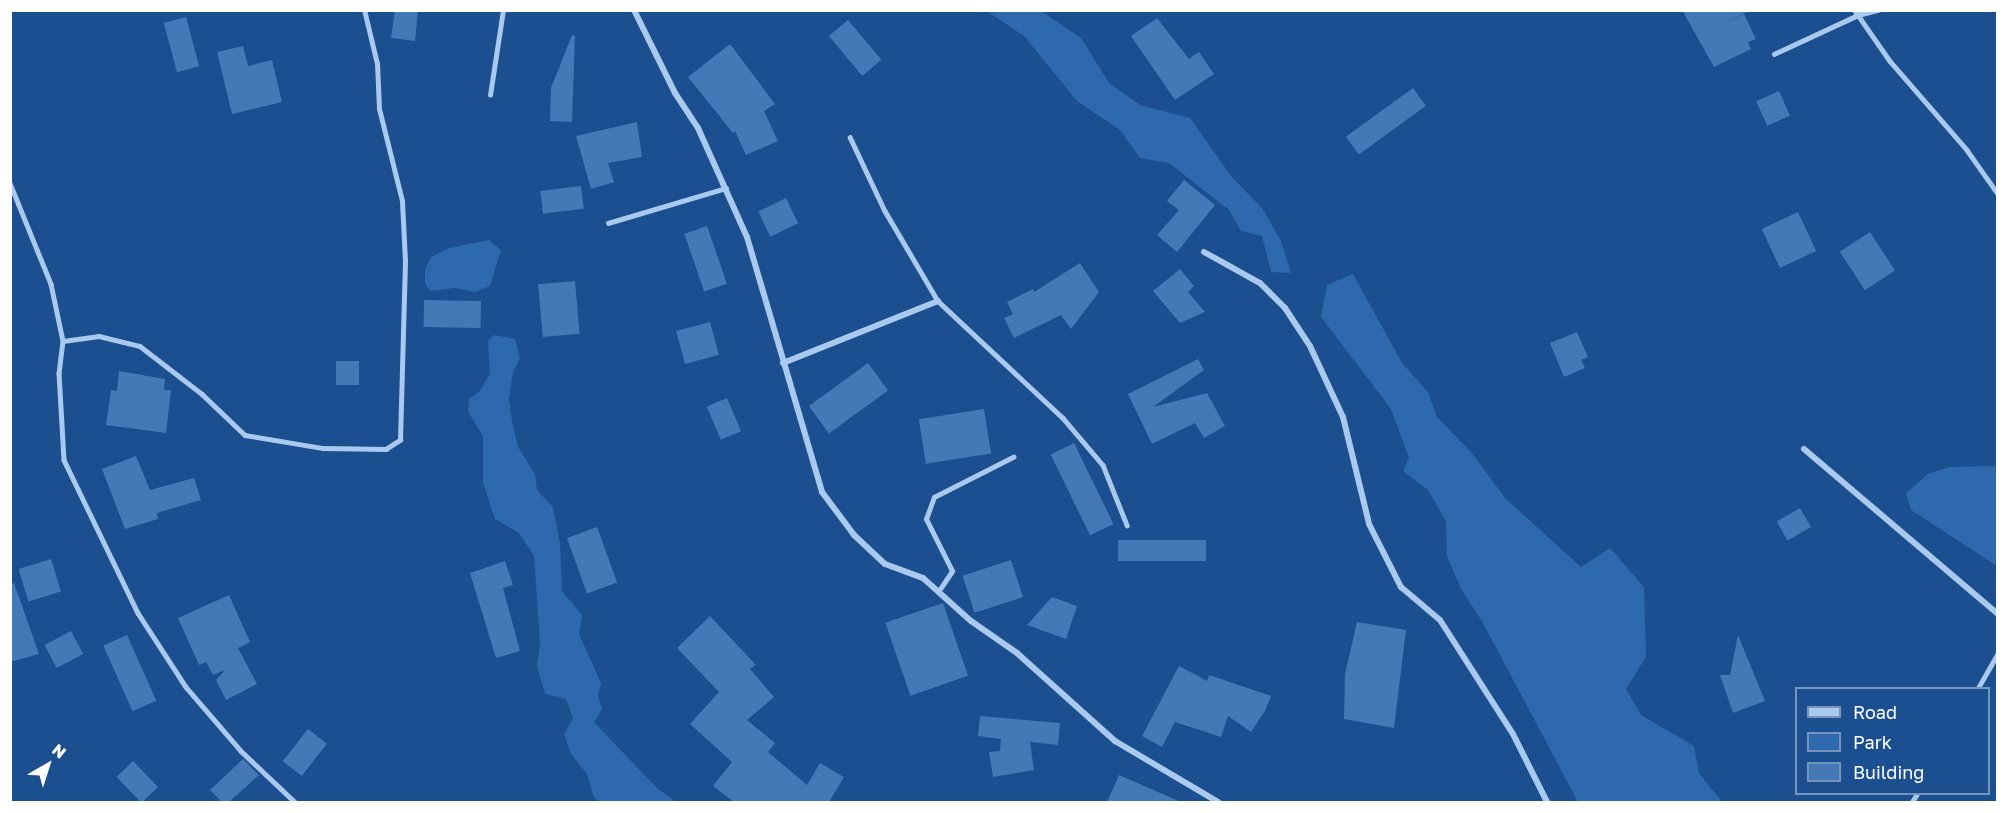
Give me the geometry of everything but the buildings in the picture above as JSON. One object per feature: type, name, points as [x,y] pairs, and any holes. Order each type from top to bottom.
[{"type":"street","points":[[634,10],[726,188],[747,237],[822,492],[854,535],[885,564],[923,578],[970,621],[1017,653],[1115,741],[1218,802]]},
{"type":"street","points":[[1857,13],[1878,10]]},
{"type":"street","points":[[1204,252],[1260,283],[1285,308],[1310,346],[1343,417],[1369,524],[1401,587],[1440,620],[1513,734],[1547,802]]},
{"type":"street","points":[[783,363],[938,301]]},
{"type":"street","points":[[1804,449],[1998,614]]},
{"type":"lane","points":[[63,341],[99,336],[140,346],[201,394],[244,435],[323,448],[386,449],[400,440],[405,261],[402,201],[379,109],[377,64],[364,10]]},
{"type":"lane","points":[[490,95],[503,10]]},
{"type":"lane","points":[[1774,54],[1857,13],[1890,61],[1967,150],[1998,194]]},
{"type":"lane","points":[[850,137],[885,211],[938,301],[1063,418],[1103,465],[1127,525]]},
{"type":"lane","points":[[10,183],[51,284],[63,341],[59,373],[64,460],[138,613],[186,687],[241,751],[295,802]]},
{"type":"lane","points":[[608,223],[726,188]]},
{"type":"lane","points":[[938,592],[952,571],[927,519],[933,497],[1013,458]]},
{"type":"lane","points":[[1979,687],[1998,653]]},
{"type":"green space","points":[[987,11],[1041,11],[1081,38],[1109,83],[1140,105],[1190,118],[1231,176],[1262,208],[1281,241],[1291,273],[1271,272],[1262,236],[1241,231],[1229,210],[1169,163],[1140,158],[1120,130],[1077,101],[1024,36]]},
{"type":"green space","points":[[489,240],[501,250],[490,286],[475,292],[455,288],[430,291],[425,283],[425,270],[431,257],[449,248]]},
{"type":"green space","points":[[1353,274],[1402,363],[1428,392],[1437,417],[1471,452],[1506,499],[1581,567],[1610,548],[1644,587],[1646,657],[1626,689],[1641,715],[1694,746],[1699,773],[1722,802],[1578,802],[1483,623],[1461,589],[1447,556],[1446,521],[1428,490],[1403,471],[1409,458],[1391,409],[1321,317],[1327,285]]},
{"type":"green space","points":[[493,335],[515,339],[520,358],[513,372],[509,399],[512,421],[518,447],[535,474],[537,490],[553,507],[560,543],[562,591],[582,615],[579,634],[601,683],[598,696],[602,709],[594,722],[657,788],[676,802],[600,802],[594,798],[587,774],[571,754],[564,734],[573,718],[566,699],[545,694],[537,667],[540,643],[534,556],[519,533],[495,519],[483,483],[483,436],[468,412],[469,399],[479,392],[490,374],[488,341]]},
{"type":"green space","points":[[1998,466],[1997,566],[1911,510],[1906,493],[1928,474],[1949,467]]}]
